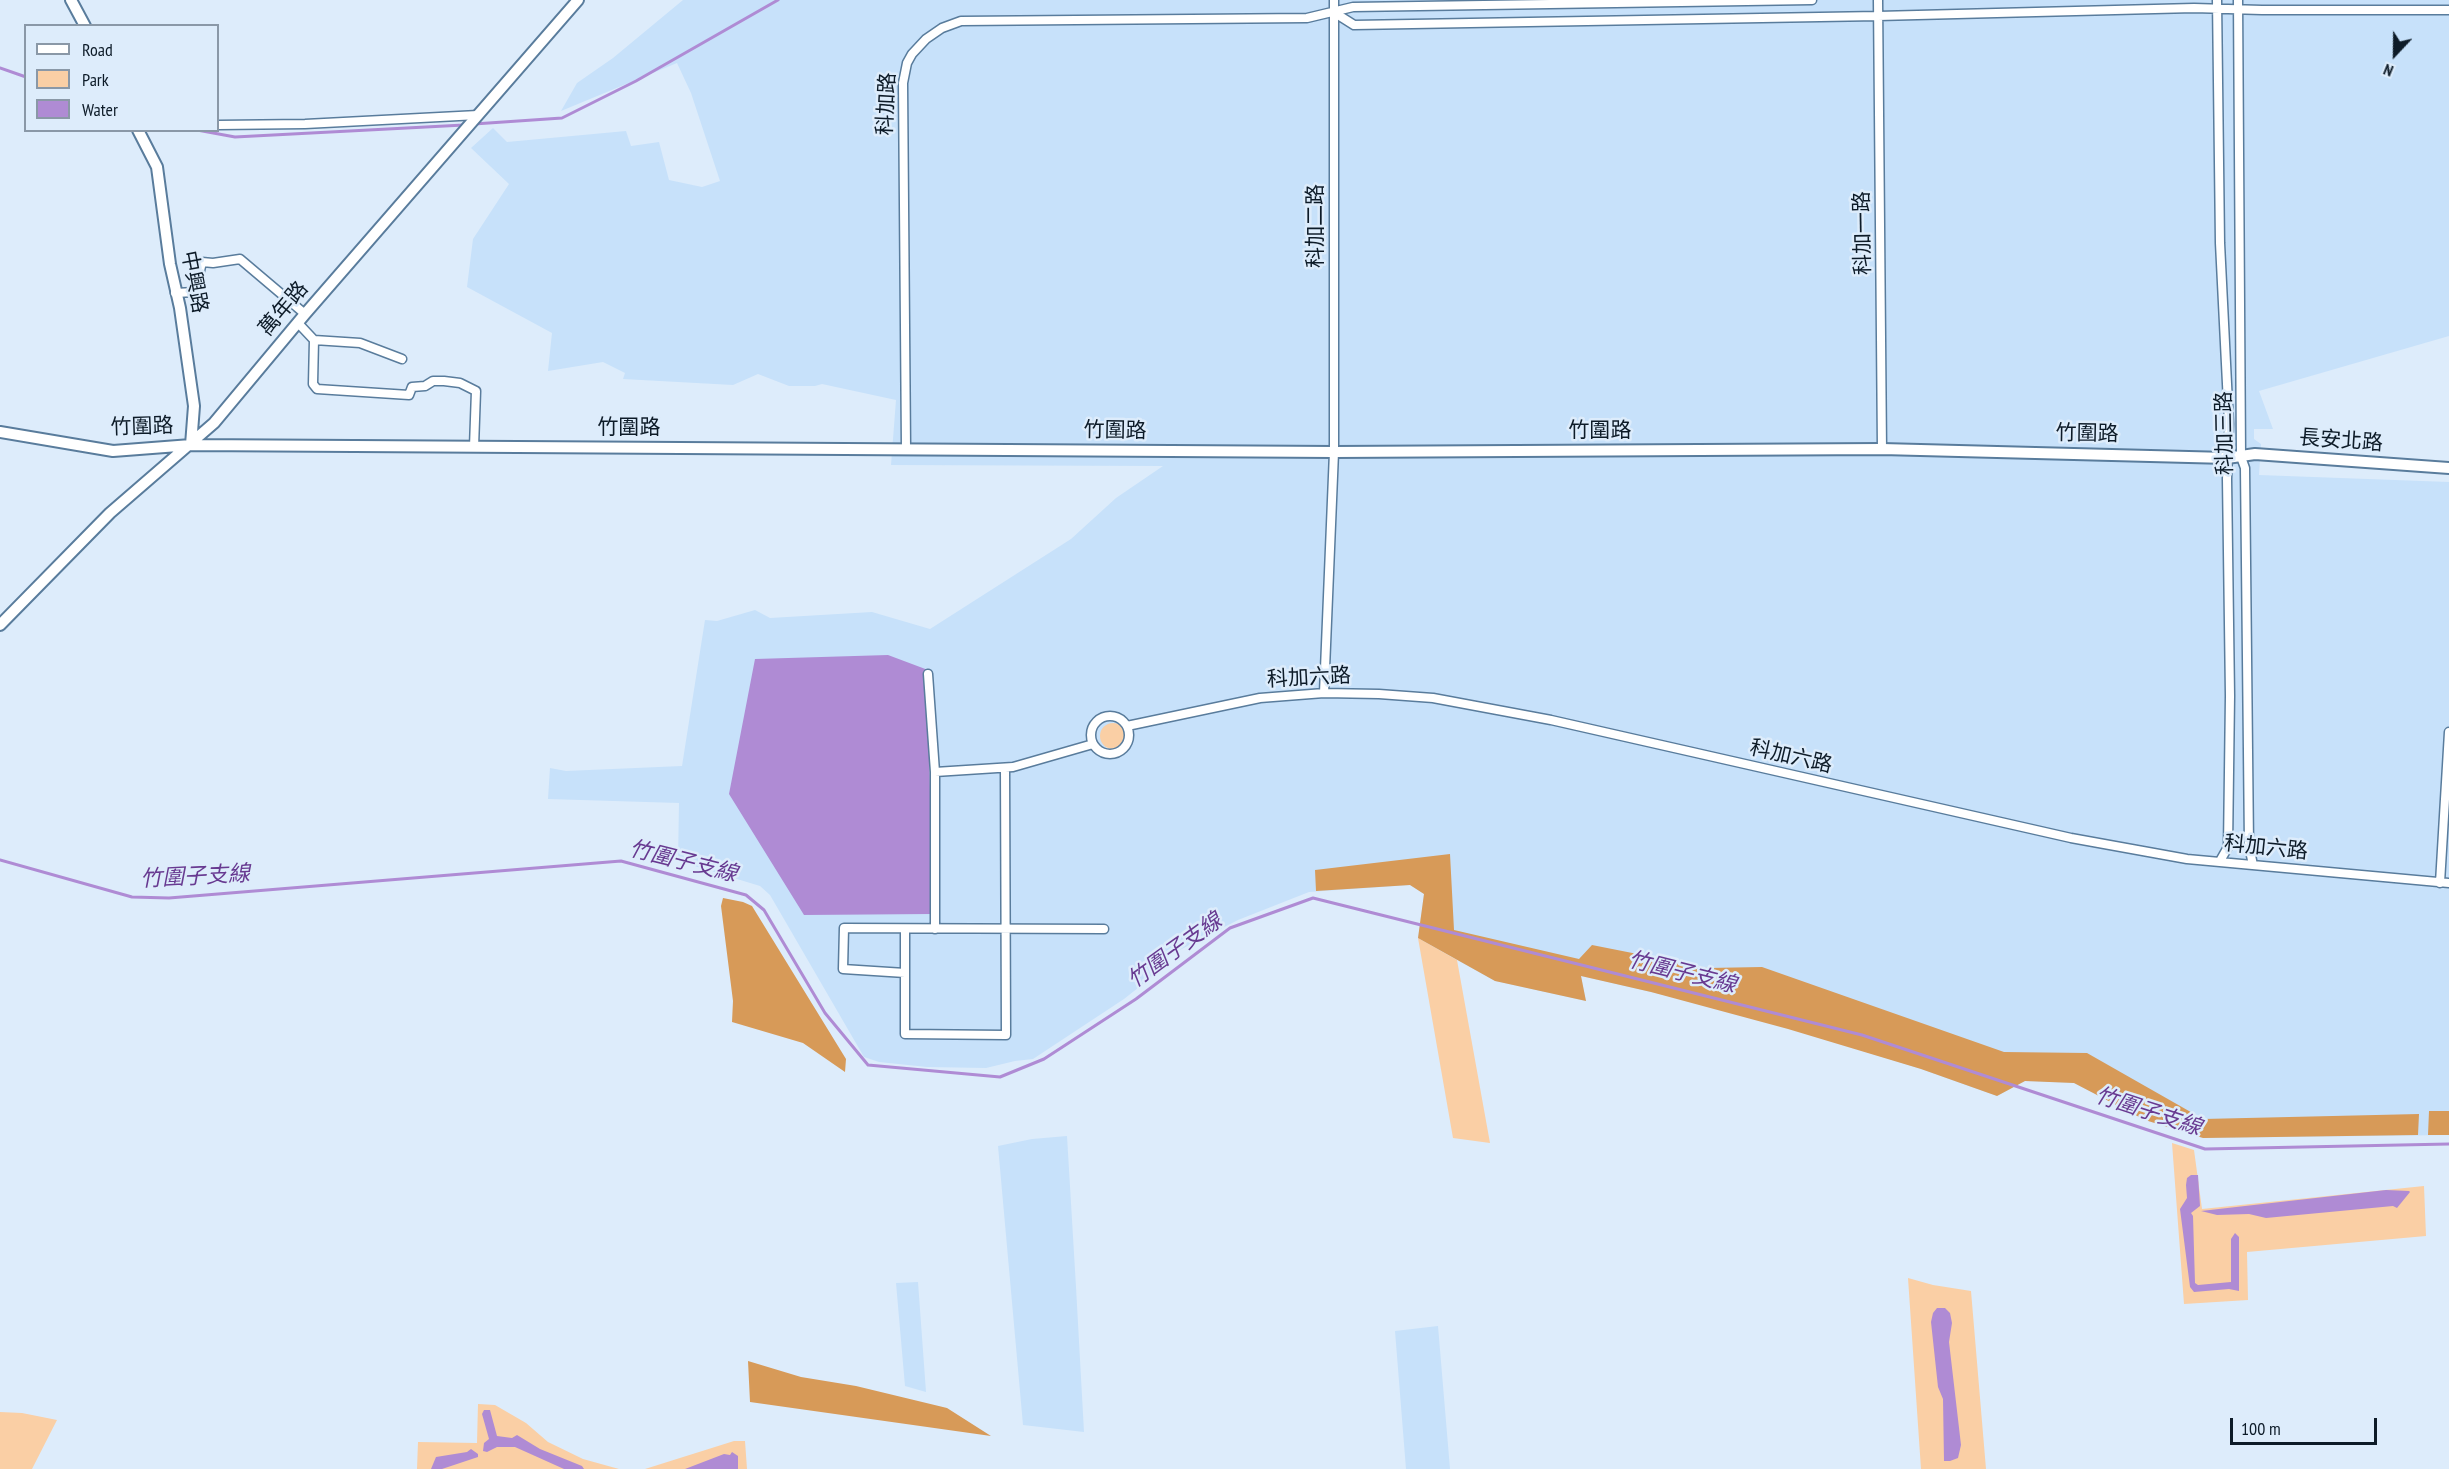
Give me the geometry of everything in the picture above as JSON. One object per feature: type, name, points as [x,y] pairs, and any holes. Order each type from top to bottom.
[{"type":"street","points":[[71,0],[84,24]]},
{"type":"street","name":"萬年路","points":[[0,625],[110,513],[214,423],[305,314],[578,0]]},
{"type":"street","name":"科加二路","points":[[1324,693],[1334,452],[1334,0]]},
{"type":"street","name":"科加路","points":[[906,448],[903,94],[907,63],[918,45],[933,33],[961,21],[1307,18],[1353,7],[1812,0]]},
{"type":"street","name":"科加一路","points":[[1878,0],[1882,449]]},
{"type":"street","points":[[1335,13],[1354,25],[1878,16],[2217,4],[2238,4],[2274,10],[2449,10]]},
{"type":"street","name":"科加三路","points":[[2217,4],[2220,243],[2229,424],[2233,457],[2245,468],[2249,846],[2253,865]]},
{"type":"street","name":"科加三路","points":[[2220,861],[2228,847],[2238,4]]},
{"type":"street","points":[[219,125],[473,121]]},
{"type":"street","name":"中興路","points":[[139,132],[157,167],[194,406],[191,445]]},
{"type":"street","points":[[175,293],[195,292],[202,262],[213,263],[240,259],[305,314]]},
{"type":"street","points":[[298,323],[314,340],[360,344],[402,359]]},
{"type":"street","points":[[314,340],[313,384],[317,389],[409,395],[412,387],[425,386],[433,381],[444,381],[460,383],[476,391],[474,447]]},
{"type":"street","name":"竹圍路","points":[[0,432],[114,451],[191,445],[1334,452],[1882,449],[2233,457]]},
{"type":"street","name":"長安北路","points":[[2233,457],[2255,454],[2449,468]]},
{"type":"street","points":[[928,674],[935,772],[935,929]]},
{"type":"street","name":"科加六路","points":[[1127,726],[1260,699],[1324,693],[1433,698],[1492,707],[2071,838],[2187,859],[2444,883]]},
{"type":"street","points":[[1103,717],[1117,717],[1127,726],[1129,738],[1124,749],[1119,753],[1113,755],[1101,753],[1093,744],[1091,732],[1093,725],[1103,717]]},
{"type":"street","points":[[2444,883],[2449,732]]},
{"type":"street","points":[[935,772],[1005,768],[1093,744]]},
{"type":"street","points":[[905,929],[905,1034],[1006,1035],[1005,768]]},
{"type":"street","points":[[905,973],[843,969],[844,928],[1104,929]]},
{"type":"shaded area","points":[[683,0],[2449,0],[2449,336],[2259,391],[2273,429],[2254,429],[2254,439],[2261,444],[2259,475],[2449,482],[2449,1135],[2203,1138],[2145,1120],[2074,1083],[2025,1081],[1997,1096],[1921,1069],[1734,1011],[1581,976],[1586,1001],[1495,981],[1418,938],[1424,894],[1410,885],[1309,892],[1238,920],[1170,955],[1148,980],[1124,999],[1033,1059],[986,1068],[927,1067],[879,1062],[864,1057],[770,895],[760,886],[678,861],[679,803],[548,799],[550,768],[566,771],[682,766],[705,620],[717,621],[755,610],[770,618],[872,612],[930,629],[1071,539],[1116,498],[1163,466],[891,465],[896,400],[822,384],[789,386],[758,374],[733,385],[623,379],[625,373],[603,362],[548,371],[552,333],[467,287],[473,239],[509,184],[471,148],[493,128],[507,142],[626,131],[631,146],[659,142],[669,180],[702,187],[720,181],[691,93],[677,63],[561,111],[577,83],[613,58]]},
{"type":"shaded area","points":[[1450,854],[1454,930],[1579,959],[1592,945],[1708,968],[1762,967],[2004,1052],[2087,1053],[2203,1119],[2419,1114],[2418,1135],[2203,1138],[2145,1120],[2074,1083],[2025,1081],[1997,1096],[1921,1069],[1788,1029],[1651,992],[1581,976],[1586,1001],[1495,981],[1418,938],[1424,894],[1410,885],[1316,891],[1315,870]]},
{"type":"shaded area","points":[[723,898],[752,906],[846,1059],[845,1072],[803,1043],[732,1022],[733,1001],[721,906]]},
{"type":"shaded area","points":[[2429,1111],[2449,1111],[2449,1135],[2428,1135]]},
{"type":"shaded area","points":[[1067,1136],[1084,1432],[1023,1425],[998,1146],[1032,1139]]},
{"type":"shaded area","points":[[918,1282],[926,1392],[905,1386],[896,1283]]},
{"type":"shaded area","points":[[1438,1326],[1450,1469],[1406,1469],[1395,1331]]},
{"type":"shaded area","points":[[748,1361],[801,1377],[856,1386],[947,1408],[991,1436],[750,1402]]},
{"type":"green space","points":[[1113,723],[1122,727],[1126,736],[1122,745],[1113,749],[1104,745],[1100,736],[1104,727]]},
{"type":"green space","points":[[1418,938],[1457,960],[1490,1143],[1453,1138]]},
{"type":"green space","points":[[2172,1143],[2194,1150],[2202,1209],[2424,1186],[2426,1236],[2247,1252],[2248,1300],[2184,1304]]},
{"type":"green space","points":[[1908,1278],[1933,1285],[1971,1291],[1986,1469],[1921,1469]]},
{"type":"green space","points":[[478,1404],[495,1405],[526,1423],[548,1442],[583,1459],[619,1469],[417,1469],[418,1442],[477,1443]]},
{"type":"green space","points":[[0,1412],[22,1413],[57,1420],[32,1469],[0,1469]]},
{"type":"green space","points":[[734,1441],[745,1441],[747,1469],[645,1469]]},
{"type":"water","points":[[888,655],[928,670],[932,914],[804,915],[729,794],[755,659]]},
{"type":"water","points":[[2191,1175],[2198,1175],[2200,1206],[2191,1213],[2193,1216],[2195,1283],[2198,1285],[2231,1282],[2231,1239],[2235,1233],[2239,1237],[2239,1291],[2229,1289],[2194,1292],[2190,1287],[2180,1209],[2187,1198],[2187,1178]]},
{"type":"water","points":[[2386,1190],[2410,1192],[2397,1208],[2393,1206],[2266,1218],[2249,1214],[2217,1215],[2201,1211]]},
{"type":"water","points":[[1937,1308],[1945,1308],[1950,1313],[1952,1323],[1949,1342],[1961,1445],[1958,1458],[1950,1461],[1944,1461],[1943,1399],[1938,1387],[1931,1322]]},
{"type":"water","points":[[484,1410],[490,1410],[497,1436],[512,1438],[517,1435],[540,1449],[582,1466],[584,1469],[564,1469],[515,1447],[497,1447],[487,1452],[483,1451],[484,1443],[489,1439],[482,1414]]},
{"type":"water","points":[[471,1449],[478,1454],[478,1457],[442,1469],[431,1469],[436,1457],[467,1452]]},
{"type":"water","points":[[732,1452],[738,1456],[738,1469],[685,1469],[724,1454],[730,1455]]},
{"type":"waterway","points":[[474,124],[562,118],[636,81],[778,0]]},
{"type":"waterway","points":[[0,68],[24,76]]},
{"type":"waterway","points":[[208,132],[235,137],[464,125]]},
{"type":"waterway","name":"竹圍子支線","points":[[0,860],[132,897],[169,898],[621,861],[746,895],[764,910],[825,1013],[868,1065],[1000,1077],[1044,1059],[1136,999],[1230,928],[1313,898],[1862,1035],[2205,1149],[2449,1144]]}]
